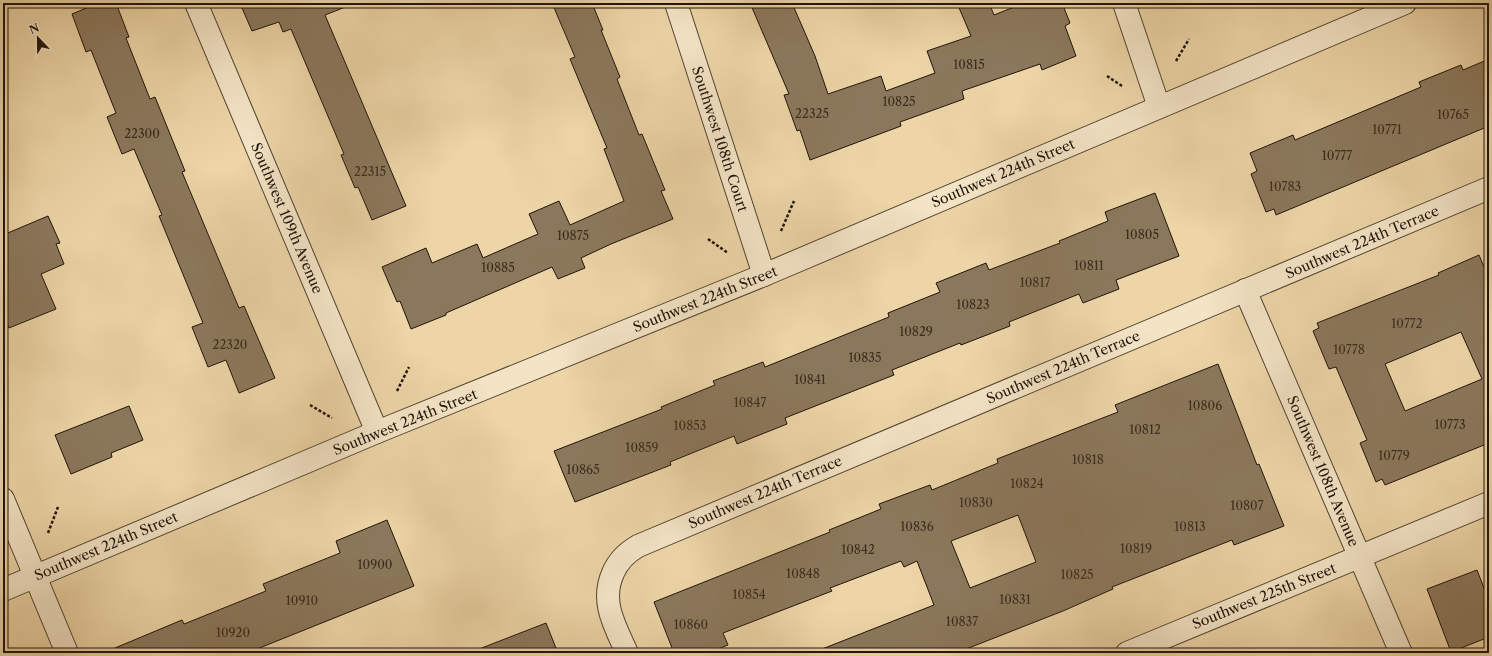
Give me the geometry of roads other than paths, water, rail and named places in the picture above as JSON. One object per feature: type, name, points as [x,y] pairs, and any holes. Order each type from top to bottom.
[{"type":"street","name":"Southwest 109th Avenue","points":[[196,3],[377,432]]},
{"type":"street","name":"Southwest 108th Court","points":[[676,3],[764,275]]},
{"type":"street","points":[[1124,3],[1159,107]]},
{"type":"street","name":"Southwest 224th Street","points":[[3,590],[377,432],[764,275],[1405,3]]},
{"type":"street","name":"Southwest 224th Terrace","points":[[627,653],[610,612],[607,595],[609,581],[621,559],[638,546],[1489,188]]},
{"type":"street","name":"Southwest 108th Avenue","points":[[1245,290],[1400,653]]},
{"type":"street","points":[[3,499],[67,653]]},
{"type":"street","name":"Southwest 225th Street","points":[[1127,653],[1489,503]]}]
